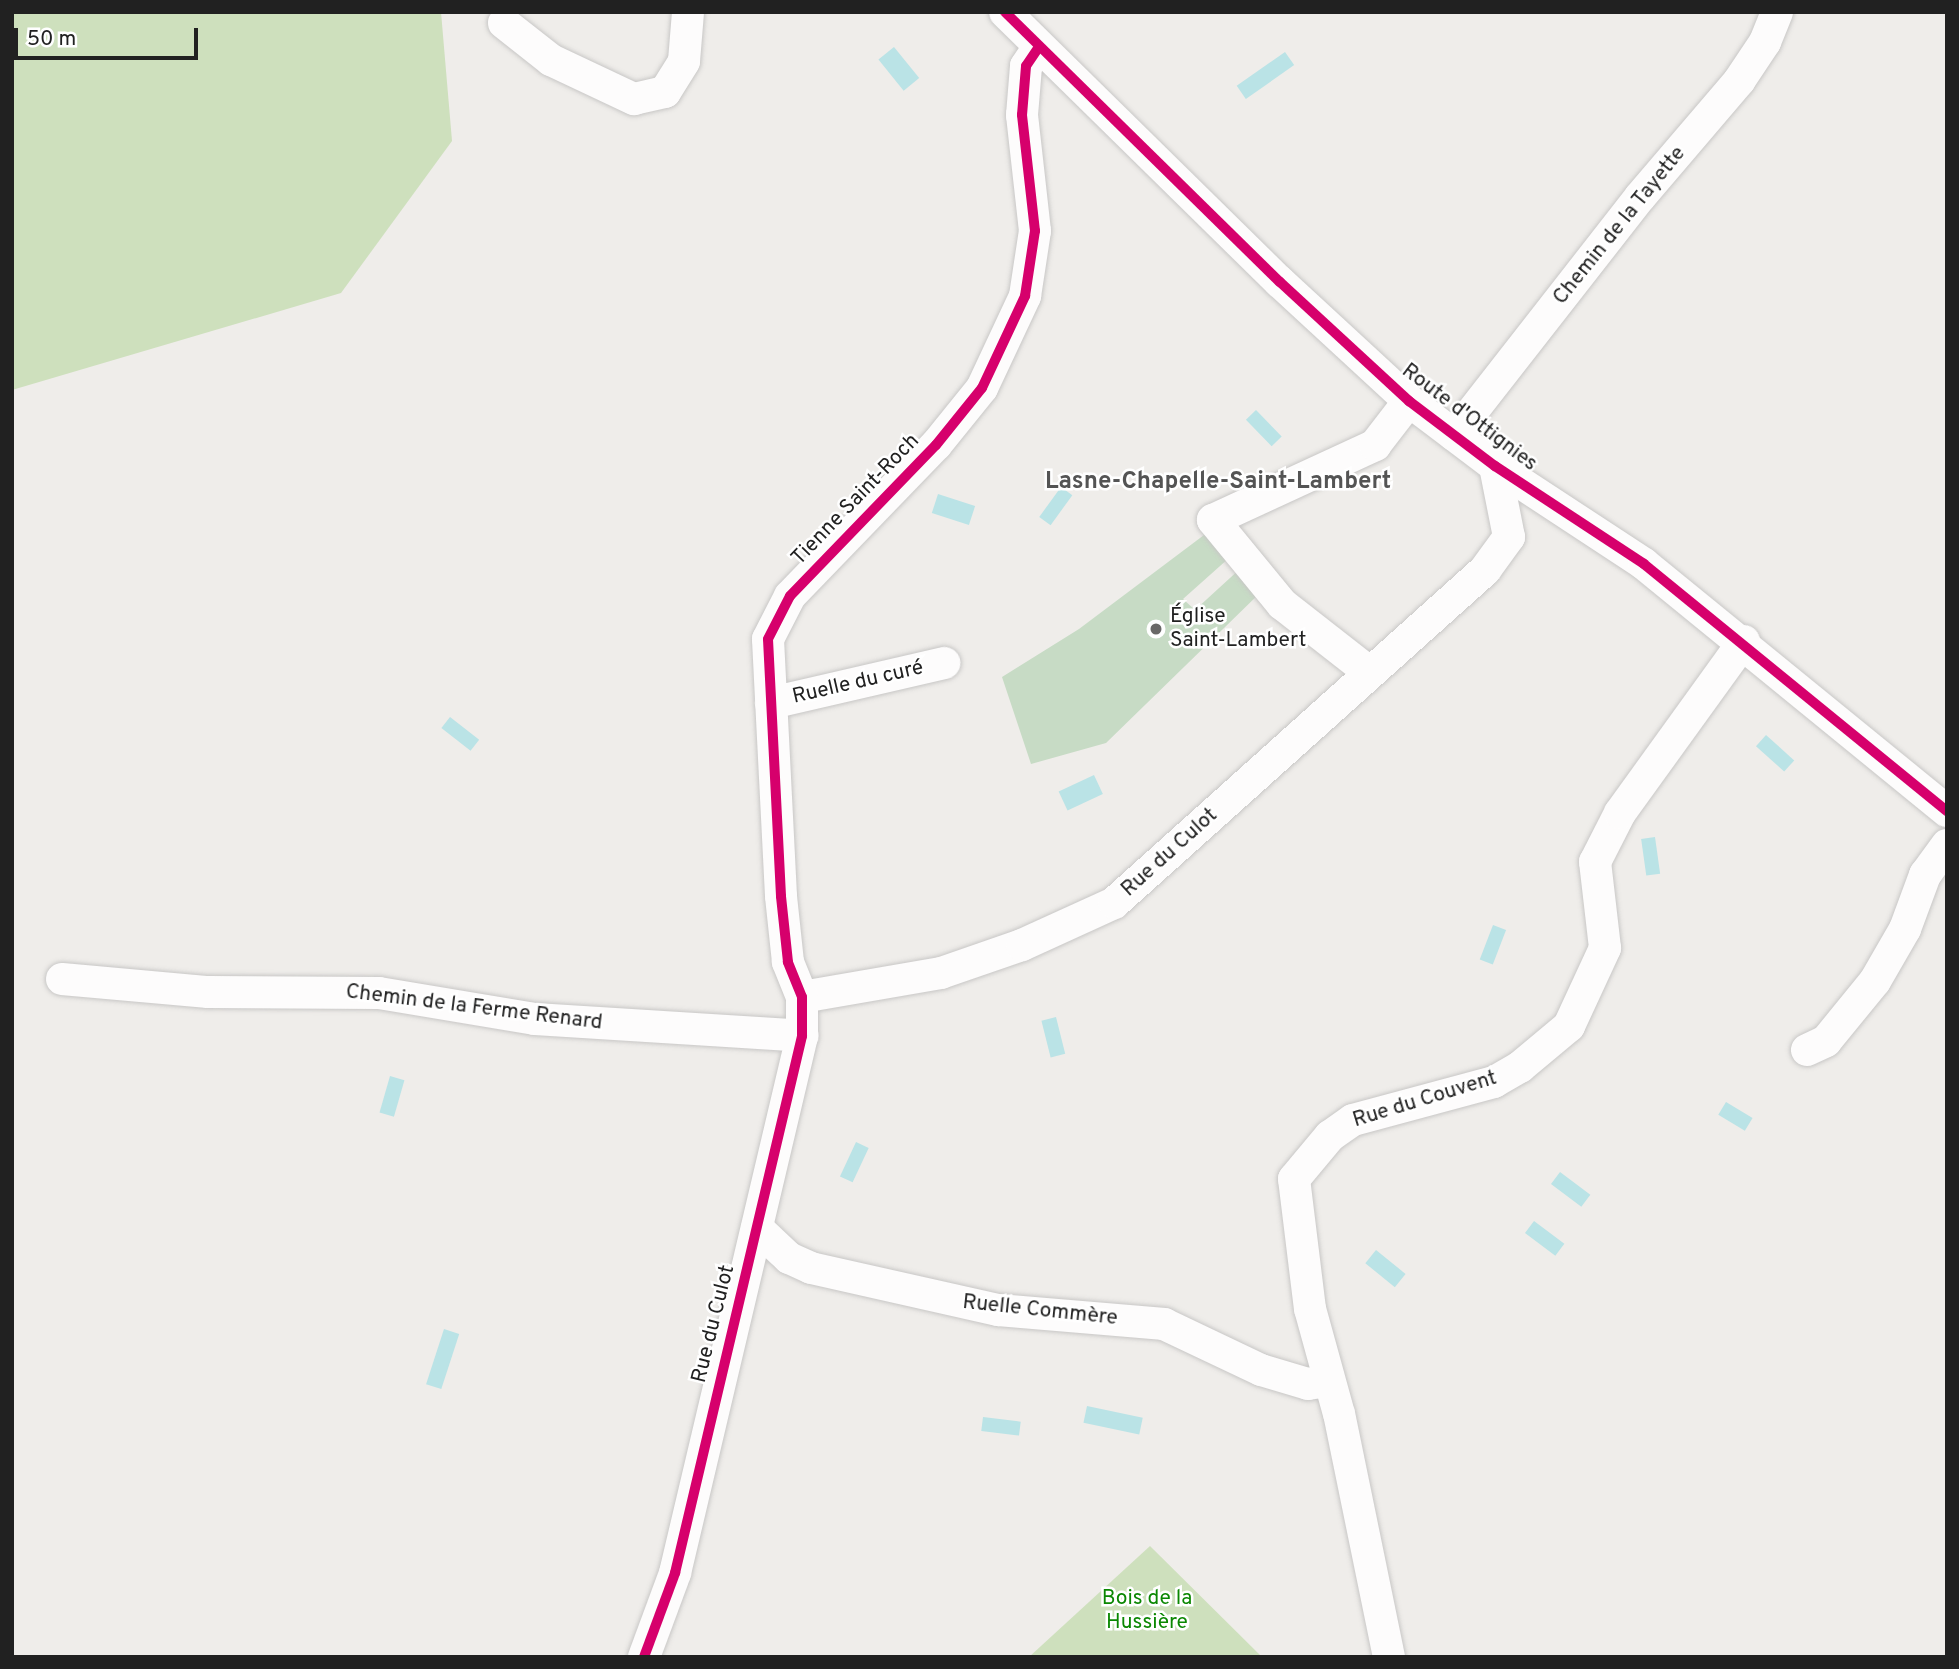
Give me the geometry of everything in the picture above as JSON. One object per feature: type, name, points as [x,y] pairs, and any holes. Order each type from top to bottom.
[{"type":"street","points":[[504,23],[551,60],[634,99],[665,92],[684,61],[688,12]]},
{"type":"street","name":"Route d'Ottignies","points":[[1004,12],[1306,307],[1409,401],[1495,466],[1644,564],[1744,642],[1947,811]]},
{"type":"street","name":"Chemin de la Tayette","points":[[1454,435],[1640,197],[1739,81],[1765,42],[1777,12]]},
{"type":"street","name":"Tienne Saint-Roch","points":[[802,997],[788,962],[775,814],[768,639],[790,596],[918,464],[982,388],[1025,296],[1035,231],[1022,115],[1026,66],[1038,47]]},
{"type":"street","points":[[1369,672],[1282,604],[1213,520],[1374,445],[1409,401]]},
{"type":"street","points":[[1495,466],[1504,494],[1509,537]]},
{"type":"street","name":"Rue du Culot","points":[[645,1657],[674,1573],[757,1228],[802,1035],[802,997],[941,973],[1022,945],[1114,903],[1152,874],[1369,672],[1455,599],[1527,512],[1548,500]]},
{"type":"street","name":"Rue du Couvent","points":[[1389,1657],[1310,1309],[1294,1179],[1330,1136],[1353,1120],[1494,1082],[1520,1067],[1569,1026],[1605,948],[1595,862],[1620,813],[1744,642]]},
{"type":"street","name":"Ruelle du curé","points":[[771,703],[944,663]]},
{"type":"street","points":[[1808,1050],[1826,1041],[1875,981],[1905,929],[1925,876],[1947,845]]},
{"type":"street","name":"Chemin de la Ferme Renard","points":[[62,979],[208,992],[379,993],[535,1020],[802,1035]]},
{"type":"street","name":"Ruelle Commère","points":[[757,1228],[789,1258],[811,1268],[998,1310],[1164,1324],[1261,1370],[1308,1384],[1328,1381]]},
{"type":"green space","points":[[12,12],[441,12],[452,141],[341,293],[12,390]]},
{"type":"green space","points":[[1208,532],[1229,558],[1183,599],[1195,610],[1242,567],[1263,590],[1106,743],[1031,764],[1002,677],[1079,629]]},
{"type":"green space","name":"Bois de la Hussière","points":[[1150,1546],[1262,1657],[1029,1657]]},
{"type":"water","points":[[894,47],[919,78],[904,91],[878,60]]},
{"type":"water","points":[[1285,52],[1294,65],[1246,99],[1237,86]]},
{"type":"water","points":[[1256,410],[1282,437],[1272,446],[1246,420]]},
{"type":"water","points":[[1061,487],[1072,495],[1051,525],[1039,517]]},
{"type":"water","points":[[938,494],[975,506],[969,525],[932,513]]},
{"type":"water","points":[[450,717],[479,740],[471,751],[441,728]]},
{"type":"water","points":[[1766,735],[1794,760],[1784,772],[1756,746]]},
{"type":"water","points":[[1094,775],[1103,794],[1068,811],[1059,791]]},
{"type":"water","points":[[1655,837],[1660,874],[1646,876],[1641,839]]},
{"type":"water","points":[[1493,925],[1506,930],[1493,965],[1480,960]]},
{"type":"water","points":[[1056,1017],[1065,1054],[1051,1058],[1041,1021]]},
{"type":"water","points":[[390,1076],[404,1080],[394,1117],[380,1113]]},
{"type":"water","points":[[1726,1102],[1753,1118],[1745,1131],[1718,1115]]},
{"type":"water","points":[[856,1142],[869,1148],[853,1182],[840,1176]]},
{"type":"water","points":[[1560,1172],[1590,1195],[1581,1207],[1551,1184]]},
{"type":"water","points":[[1534,1221],[1564,1244],[1555,1256],[1525,1233]]},
{"type":"water","points":[[1376,1250],[1406,1274],[1395,1287],[1365,1263]]},
{"type":"water","points":[[444,1329],[459,1334],[441,1389],[426,1384]]},
{"type":"water","points":[[1087,1406],[1143,1418],[1139,1434],[1083,1423]]},
{"type":"water","points":[[983,1417],[1021,1422],[1019,1436],[981,1431]]},
{"type":"cycle path","points":[[1005,12],[1280,282],[1409,401],[1495,466],[1644,564],[1947,811]]},
{"type":"cycle path","points":[[644,1657],[675,1573],[802,1036],[802,997],[788,962],[781,896],[768,639],[790,596],[936,445],[982,388],[1025,296],[1035,231],[1022,115],[1026,66],[1039,47]]},
{"type":"place","name":"Église Saint-Lambert","points":[[1156,629]]},
{"type":"district","name":"Lasne-Chapelle-Saint-Lambert","points":[[1218,483]]}]
